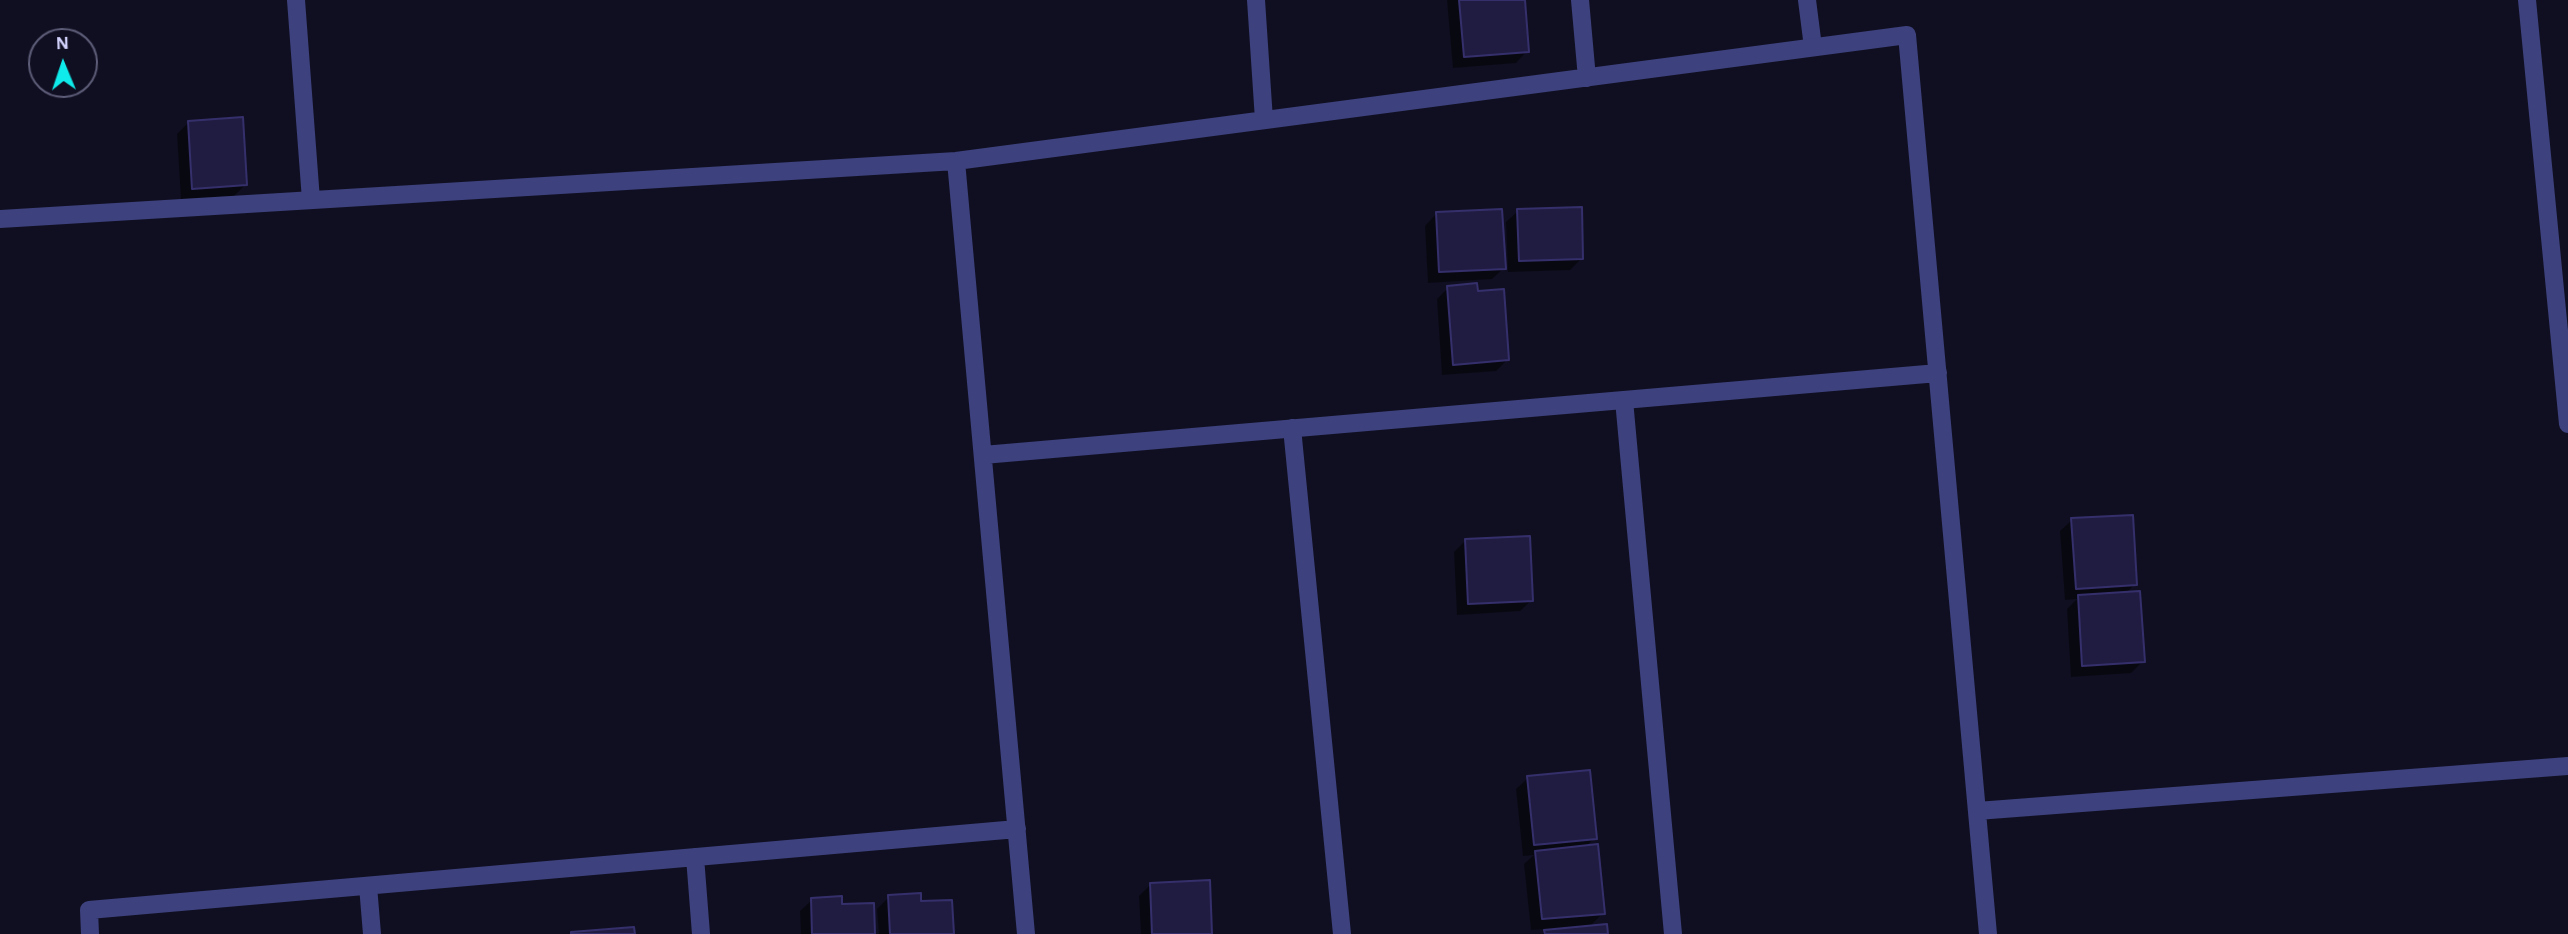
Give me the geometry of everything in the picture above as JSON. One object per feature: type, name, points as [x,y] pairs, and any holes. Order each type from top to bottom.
[{"type":"street","points":[[296,0],[311,200]]},
{"type":"street","points":[[1255,0],[1264,120]]},
{"type":"street","points":[[1580,0],[1587,78]]},
{"type":"street","points":[[1807,0],[1813,47]]},
{"type":"street","points":[[2527,0],[2568,424]]},
{"type":"street","points":[[0,219],[956,161],[1907,35],[1988,934]]},
{"type":"street","points":[[956,161],[1026,934]]},
{"type":"street","points":[[983,455],[1938,373]]},
{"type":"street","points":[[1624,400],[1673,934]]},
{"type":"street","points":[[1292,428],[1342,934]]},
{"type":"street","points":[[1977,811],[2568,766]]},
{"type":"street","points":[[90,934],[89,910],[1017,829]]},
{"type":"street","points":[[695,857],[701,934]]},
{"type":"street","points":[[368,886],[372,934]]},
{"type":"building","points":[[1459,0],[1525,0],[1529,52],[1464,57]]},
{"type":"building","points":[[243,117],[247,185],[192,189],[188,121]]},
{"type":"building","points":[[1582,207],[1583,259],[1519,261],[1517,209]]},
{"type":"building","points":[[1502,209],[1506,269],[1439,272],[1436,212]]},
{"type":"building","points":[[1477,283],[1478,291],[1504,289],[1509,360],[1453,365],[1447,286]]},
{"type":"building","points":[[2133,515],[2137,585],[2076,589],[2071,518]]},
{"type":"building","points":[[1530,536],[1533,601],[1468,604],[1465,539]]},
{"type":"building","points":[[2140,591],[2145,662],[2082,666],[2078,595]]},
{"type":"building","points":[[1590,770],[1597,839],[1534,845],[1527,776]]},
{"type":"building","points":[[1598,844],[1605,914],[1542,919],[1535,851]]},
{"type":"building","points":[[1210,880],[1212,934],[1152,934],[1150,883]]},
{"type":"building","points":[[921,893],[921,901],[952,900],[954,934],[890,934],[888,895]]},
{"type":"building","points":[[842,896],[842,904],[874,903],[875,934],[812,934],[811,898]]},
{"type":"building","points":[[1607,924],[1608,934],[1545,934],[1544,930]]},
{"type":"building","points":[[634,927],[635,934],[571,934],[571,932]]}]
